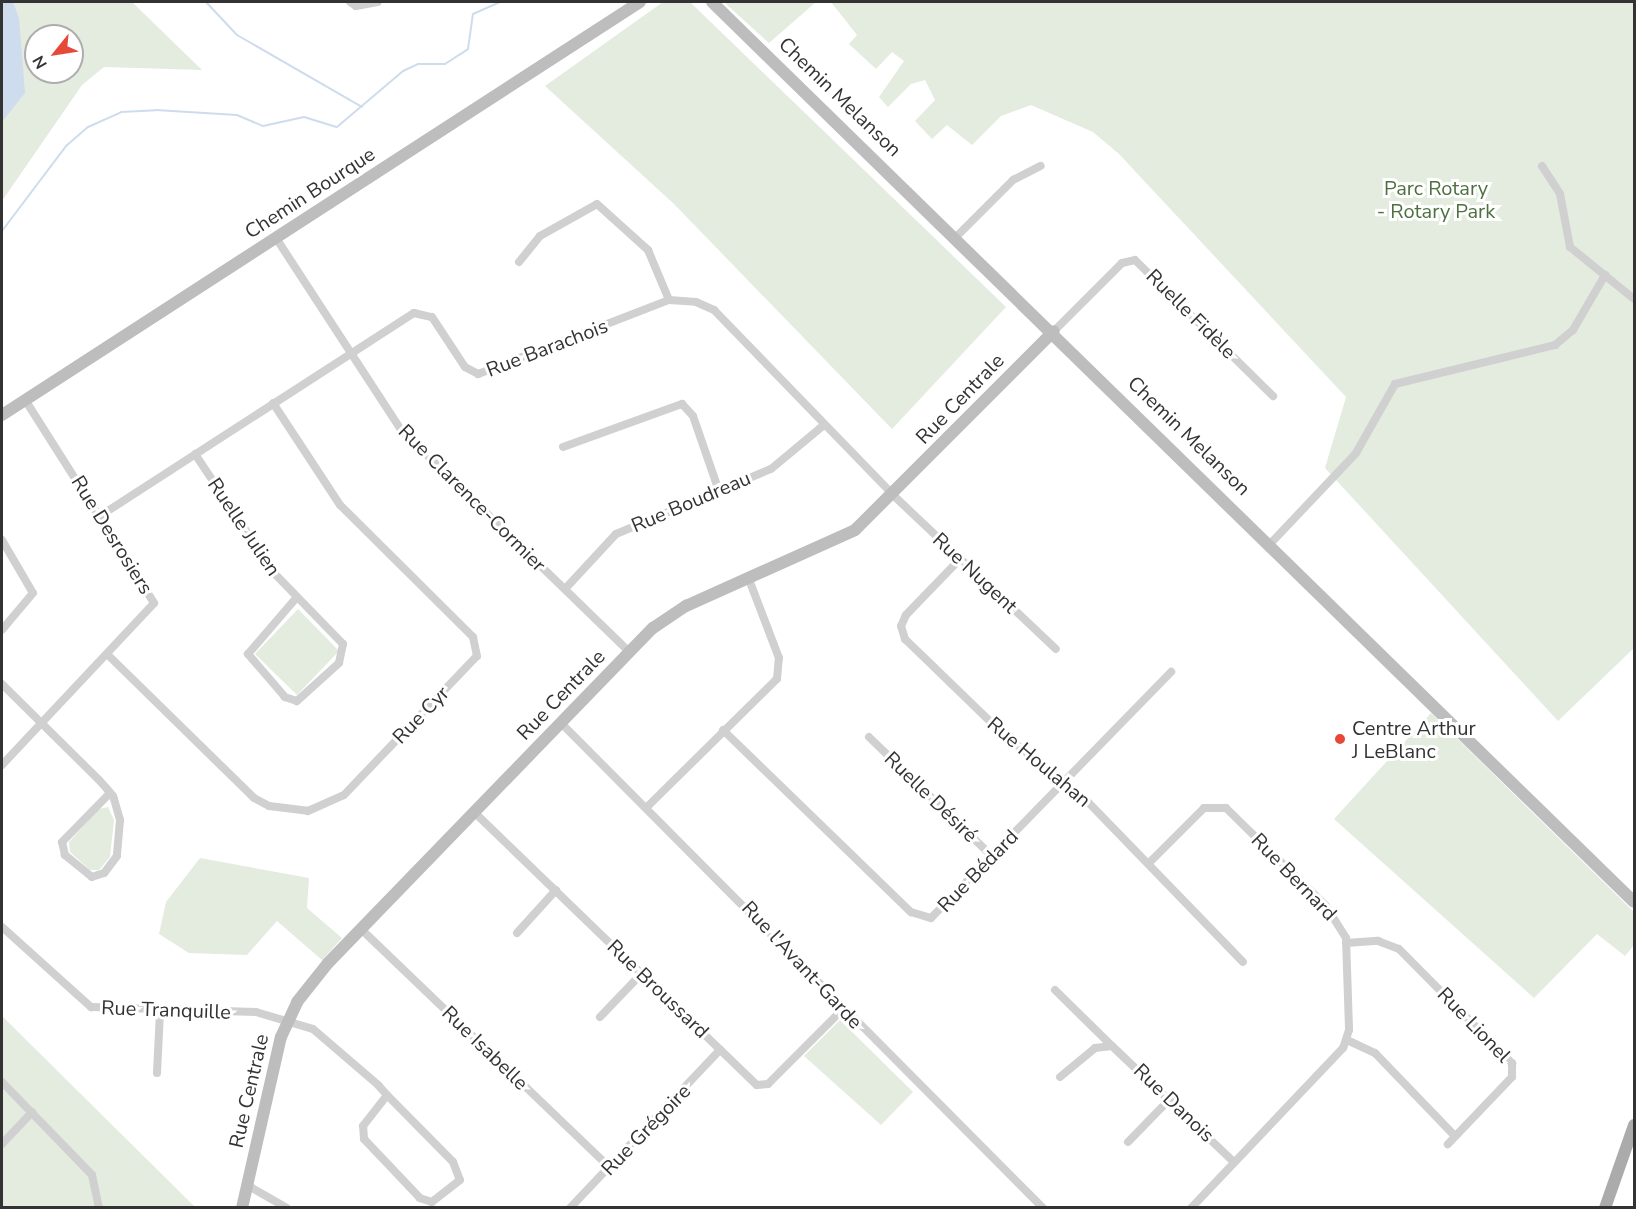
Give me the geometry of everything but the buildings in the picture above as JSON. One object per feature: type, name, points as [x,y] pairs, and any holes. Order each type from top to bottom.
[{"type":"main road","points":[[1605,1208],[1635,1125]]},
{"type":"street","points":[[350,2],[356,6],[378,2]]},
{"type":"street","name":"Chemin Bourque","points":[[2,415],[640,2]]},
{"type":"street","name":"Chemin Melanson","points":[[712,2],[1054,331],[1635,902]]},
{"type":"street","points":[[956,237],[1013,180],[1041,166]]},
{"type":"street","points":[[1542,166],[1560,194],[1570,247],[1635,299]]},
{"type":"street","points":[[519,262],[540,236],[597,204],[648,250],[669,300]]},
{"type":"street","name":"Rue Clarence-Cormier","points":[[276,238],[405,434],[630,652]]},
{"type":"street","name":"Ruelle Fidèle","points":[[1054,331],[1122,263],[1135,260],[1273,396]]},
{"type":"street","points":[[1271,543],[1356,453],[1395,384],[1555,345],[1573,330],[1605,275]]},
{"type":"street","name":"Rue Barachois","points":[[100,516],[410,315],[424,312],[466,369],[481,374],[669,300],[696,302],[714,310],[893,495]]},
{"type":"street","name":"Rue Centrale","points":[[243,1208],[275,1052],[289,1019],[311,982],[668,615],[847,534],[893,495],[1054,331]]},
{"type":"street","name":"Rue Desrosiers","points":[[2,765],[108,655],[154,603],[25,400]]},
{"type":"street","name":"Rue Cyr","points":[[108,655],[254,798],[269,806],[308,812],[344,795],[476,658],[473,637],[345,512],[273,404]]},
{"type":"street","points":[[563,447],[682,404],[693,416],[718,488]]},
{"type":"street","name":"Rue Boudreau","points":[[565,589],[616,534],[718,488],[771,469],[824,425]]},
{"type":"street","name":"Ruelle Julien","points":[[195,454],[264,560],[345,650],[339,663],[297,700],[285,697],[248,654],[297,597]]},
{"type":"street","name":"Rue Nugent","points":[[893,495],[1056,649]]},
{"type":"street","points":[[2,540],[33,590],[2,630]]},
{"type":"street","name":"Rue Houlahan","points":[[960,559],[906,615],[901,632],[1002,733],[1065,782],[1150,862],[1243,962]]},
{"type":"street","points":[[648,806],[777,679],[779,658],[748,577]]},
{"type":"street","name":"Rue Bédard","points":[[723,730],[921,918],[942,912],[993,856],[1172,672]]},
{"type":"street","points":[[2,684],[110,793],[120,815],[117,854],[104,873],[92,877],[65,855],[62,842],[110,793]]},
{"type":"street","name":"Rue l'Avant-Garde","points":[[561,723],[648,806],[842,1010],[1043,1208]]},
{"type":"street","name":"Ruelle Désiré","points":[[868,737],[993,856]]},
{"type":"street","name":"Rue Bernard","points":[[1150,862],[1204,808],[1226,808],[1326,906],[1346,943],[1347,1040]]},
{"type":"street","name":"Rue Broussard","points":[[474,812],[755,1083],[766,1086],[842,1010]]},
{"type":"street","points":[[517,933],[556,890]]},
{"type":"street","name":"Rue Tranquille","points":[[2,927],[83,1003],[100,1010],[256,1012],[289,1019],[329,1040],[387,1095],[453,1162],[460,1180],[432,1202],[420,1198],[364,1139],[363,1126],[387,1095]]},
{"type":"street","name":"Rue Isabelle","points":[[361,929],[609,1167]]},
{"type":"street","name":"Rue Lionel","points":[[1346,943],[1378,941],[1399,949],[1512,1063],[1512,1077],[1448,1144]]},
{"type":"street","points":[[600,1017],[642,973]]},
{"type":"street","name":"Rue Danois","points":[[1055,990],[1234,1162]]},
{"type":"street","points":[[157,1073],[160,1011]]},
{"type":"street","points":[[1194,1207],[1347,1040],[1375,1053],[1455,1136]]},
{"type":"street","points":[[1060,1077],[1095,1048],[1112,1046]]},
{"type":"street","name":"Rue Grégoire","points":[[570,1208],[720,1050]]},
{"type":"street","points":[[2,1082],[92,1175],[99,1208]]},
{"type":"street","points":[[1128,1142],[1170,1099]]},
{"type":"street","points":[[2,1144],[32,1112]]},
{"type":"street","points":[[247,1185],[287,1208]]},
{"type":"green space","points":[[2,2],[132,2],[202,70],[104,67],[84,83],[84,24],[24,24],[24,84],[82,85],[2,201]]},
{"type":"green space","points":[[663,2],[690,2],[1006,307],[892,429],[674,204],[545,86]]},
{"type":"green space","points":[[727,2],[816,2],[769,43],[726,4]]},
{"type":"green space","name":"Parc Rotary - Rotary Park","points":[[831,2],[1634,2],[1634,648],[1558,721],[1325,468],[1346,397],[1119,154],[1093,132],[1031,105],[1001,116],[972,145],[947,125],[932,139],[915,121],[935,100],[925,80],[911,84],[888,107],[879,97],[904,61],[892,52],[876,69],[849,44],[857,35]]},
{"type":"green space","points":[[298,609],[339,651],[297,695],[255,654]]},
{"type":"green space","points":[[1431,713],[1634,912],[1634,945],[1625,956],[1597,934],[1534,998],[1334,819]]},
{"type":"green space","points":[[108,807],[114,820],[110,857],[99,870],[90,870],[70,852],[69,842],[99,809]]},
{"type":"green space","points":[[200,858],[309,878],[307,908],[342,938],[322,960],[277,921],[247,955],[189,953],[159,934],[166,902]]},
{"type":"green space","points":[[2,1016],[195,1207],[2,1207]]},
{"type":"green space","points":[[840,1020],[913,1092],[881,1125],[804,1056]]},
{"type":"water","points":[[2,2],[13,2],[19,18],[25,93],[2,122]]},
{"type":"waterway","points":[[206,2],[237,35],[362,107]]},
{"type":"waterway","points":[[2,231],[66,146],[88,127],[121,112],[156,110],[237,115],[263,126],[304,117],[337,127],[403,71],[418,64],[445,64],[468,49],[473,14],[500,2]]},
{"type":"place","name":"Centre Arthur J LeBlanc","points":[[1340,739]]}]
